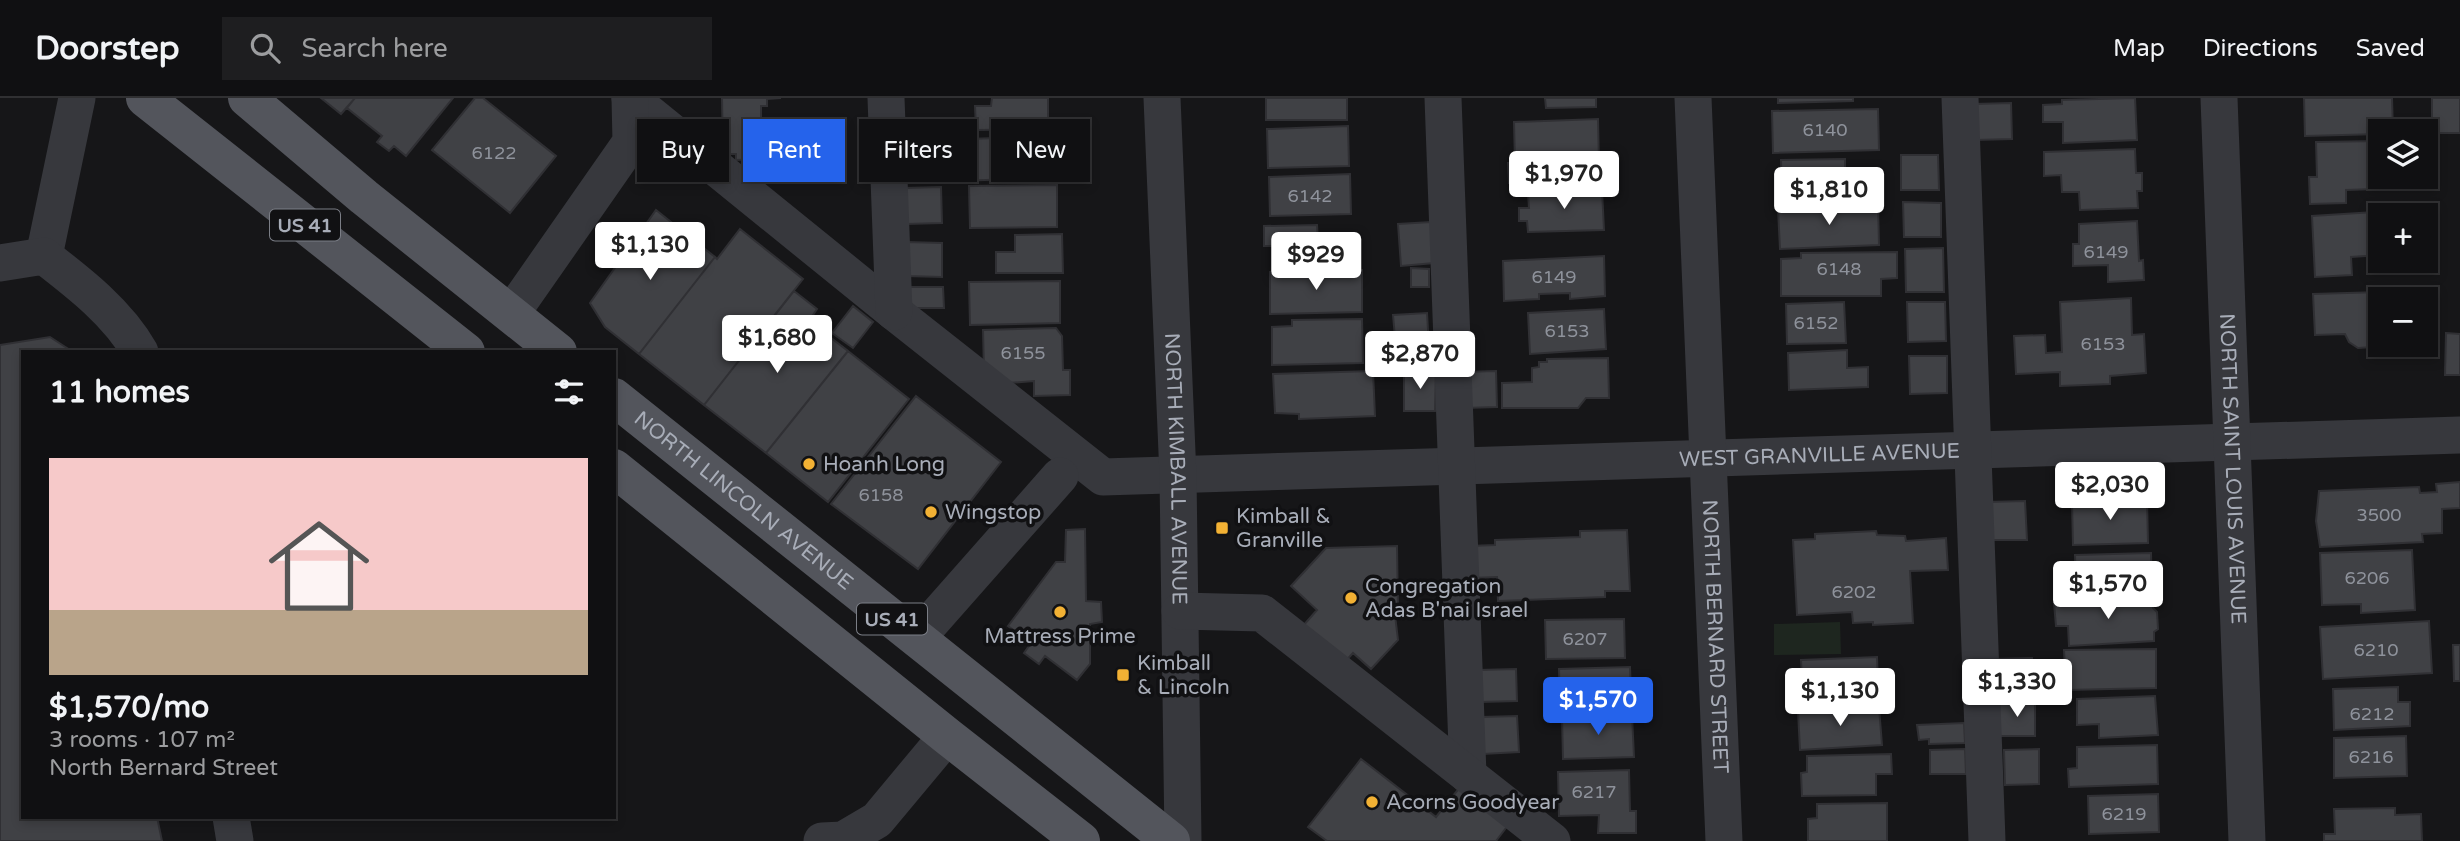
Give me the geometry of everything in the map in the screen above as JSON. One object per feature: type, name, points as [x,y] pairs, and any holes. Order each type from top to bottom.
[{"type":"main road","name":"US 41","points":[[145,98],[463,350]]},
{"type":"main road","name":"US 41","points":[[247,98],[364,197],[556,350]]},
{"type":"main road","name":"NORTH LINCOLN AVENUE","points":[[616,399],[1171,841]]},
{"type":"main road","name":"US 41","points":[[616,470],[1081,841]]},
{"type":"street","points":[[44,256],[78,98]]},
{"type":"street","points":[[511,314],[631,142],[630,98]]},
{"type":"street","name":"WEST GRANVILLE AVENUE","points":[[630,98],[894,312],[1104,477],[2460,435]]},
{"type":"street","points":[[886,98],[894,312]]},
{"type":"street","name":"NORTH KIMBALL AVENUE","points":[[1162,98],[1178,476],[1182,841]]},
{"type":"street","points":[[1443,98],[1468,775]]},
{"type":"street","name":"NORTH BERNARD STREET","points":[[1693,98],[1724,841]]},
{"type":"street","points":[[1960,98],[1987,841]]},
{"type":"street","name":"NORTH SAINT LOUIS AVENUE","points":[[2219,98],[2246,841]]},
{"type":"street","points":[[0,263],[44,256],[87,290],[132,338],[139,350]]},
{"type":"street","points":[[917,638],[1060,476]]},
{"type":"street","points":[[1180,611],[1262,613],[1552,841]]},
{"type":"street","points":[[823,841],[843,840],[877,820],[947,736]]},
{"type":"street","points":[[231,819],[235,841]]},
{"type":"shaded area","points":[[1840,622],[1841,654],[1774,655],[1774,624]]},
{"type":"building","points":[[321,98],[355,98],[341,114]]},
{"type":"building","points":[[355,98],[453,98],[406,156],[394,146],[389,151],[377,142],[382,136],[347,108]]},
{"type":"building","points":[[475,98],[483,98],[556,156],[510,213],[432,150]]},
{"type":"building","points":[[722,98],[781,98],[767,99],[767,106],[761,106],[761,119],[743,119],[743,160],[736,160],[736,154],[729,154],[729,119],[722,119]]},
{"type":"building","points":[[992,98],[1048,98],[1048,119],[991,119],[991,130],[977,130],[975,106],[991,106]]},
{"type":"building","points":[[1266,98],[1347,98],[1347,120],[1266,120]]},
{"type":"building","points":[[1545,98],[1596,98],[1596,107],[1546,108]]},
{"type":"building","points":[[1778,98],[1853,98],[1853,101],[1778,103]]},
{"type":"building","points":[[2135,98],[2137,140],[2063,143],[2063,122],[2043,122],[2043,105],[2062,104],[2062,100]]},
{"type":"building","points":[[2304,98],[2392,98],[2393,119],[2368,119],[2368,134],[2305,136]]},
{"type":"building","points":[[2432,98],[2460,98],[2460,133],[2438,133],[2438,119],[2432,119]]},
{"type":"building","points":[[2011,103],[2012,139],[1975,140],[1974,104]]},
{"type":"building","points":[[1878,109],[1879,150],[1773,153],[1772,111]]},
{"type":"building","points":[[1598,119],[1599,165],[1585,166],[1585,180],[1509,183],[1508,163],[1515,163],[1514,122]]},
{"type":"building","points":[[1348,126],[1349,166],[1268,168],[1267,129]]},
{"type":"building","points":[[991,138],[991,180],[977,180],[977,139]]},
{"type":"building","points":[[2368,141],[2368,189],[2376,189],[2346,190],[2346,203],[2310,204],[2309,177],[2317,177],[2316,142]]},
{"type":"building","points":[[2135,149],[2136,173],[2142,173],[2142,191],[2137,191],[2138,208],[2080,210],[2079,192],[2062,192],[2061,175],[2044,176],[2044,152]]},
{"type":"building","points":[[1901,155],[1938,155],[1939,190],[1901,190]]},
{"type":"building","points":[[1845,159],[1845,185],[1827,186],[1827,199],[1782,201],[1781,160]]},
{"type":"building","points":[[1350,174],[1351,214],[1270,216],[1269,177]]},
{"type":"building","points":[[1057,185],[1057,227],[970,228],[969,186]]},
{"type":"building","points":[[941,187],[942,223],[906,224],[905,188]]},
{"type":"building","points":[[1602,190],[1604,230],[1528,232],[1527,221],[1519,221],[1519,208],[1529,208],[1528,193]]},
{"type":"building","points":[[1903,202],[1941,203],[1941,237],[1904,237]]},
{"type":"building","points":[[1878,204],[1879,245],[1780,249],[1778,209]]},
{"type":"building","points":[[656,210],[715,257],[639,354],[605,327],[590,303]]},
{"type":"building","points":[[2368,212],[2368,256],[2351,257],[2352,275],[2315,277],[2312,216]]},
{"type":"building","points":[[2137,221],[2139,261],[2143,260],[2144,280],[2108,282],[2108,265],[2073,266],[2073,244],[2079,244],[2079,224]]},
{"type":"building","points":[[1431,222],[1434,263],[1401,266],[1398,224]]},
{"type":"building","points":[[1317,225],[1318,240],[1330,239],[1331,260],[1278,262],[1278,246],[1264,246],[1264,226]]},
{"type":"building","points":[[740,229],[803,279],[704,405],[639,354]]},
{"type":"building","points":[[1062,234],[1063,273],[996,273],[996,252],[1015,252],[1015,235]]},
{"type":"building","points":[[906,242],[942,243],[942,277],[906,276]]},
{"type":"building","points":[[1943,248],[1944,292],[1906,292],[1905,249]]},
{"type":"building","points":[[1897,252],[1897,278],[1881,279],[1881,296],[1781,296],[1781,259],[1801,258],[1801,253]]},
{"type":"building","points":[[1604,256],[1605,296],[1570,299],[1570,293],[1539,294],[1539,299],[1504,301],[1503,261]]},
{"type":"building","points":[[1411,268],[1429,269],[1429,287],[1411,287]]},
{"type":"building","points":[[1362,270],[1362,312],[1270,314],[1270,272]]},
{"type":"building","points":[[1060,281],[1060,323],[970,325],[969,282]]},
{"type":"building","points":[[908,287],[943,287],[944,308],[908,308]]},
{"type":"building","points":[[794,291],[817,309],[809,321],[848,351],[766,453],[704,405]]},
{"type":"building","points":[[2368,292],[2368,347],[2358,348],[2349,342],[2345,334],[2315,335],[2313,294]]},
{"type":"building","points":[[2131,298],[2132,335],[2144,334],[2146,373],[2110,376],[2110,384],[2060,386],[2060,372],[2016,374],[2014,336],[2045,335],[2046,353],[2062,352],[2060,302]]},
{"type":"building","points":[[1844,302],[1846,343],[1787,344],[1786,304]]},
{"type":"building","points":[[1907,302],[1945,302],[1946,341],[1908,342]]},
{"type":"building","points":[[853,306],[873,322],[853,348],[832,333]]},
{"type":"building","points":[[1604,309],[1606,349],[1530,354],[1528,313]]},
{"type":"building","points":[[1427,313],[1429,347],[1396,349],[1393,315]]},
{"type":"building","points":[[1362,319],[1363,363],[1272,365],[1272,327],[1292,326],[1292,320]]},
{"type":"building","points":[[1056,328],[1062,336],[1063,370],[1070,370],[1070,395],[1034,396],[1034,381],[996,384],[984,372],[983,330]]},
{"type":"building","points":[[2446,333],[2460,334],[2460,375],[2445,375]]},
{"type":"building","points":[[50,337],[70,350],[21,350],[21,819],[157,819],[162,841],[0,841],[0,345]]},
{"type":"building","points":[[1847,350],[1847,368],[1868,367],[1868,387],[1789,390],[1788,353]]},
{"type":"building","points":[[848,351],[909,399],[828,502],[766,453]]},
{"type":"building","points":[[1909,356],[1947,356],[1947,393],[1910,394]]},
{"type":"building","points":[[1608,358],[1609,398],[1586,398],[1578,408],[1502,408],[1502,383],[1532,382],[1532,368],[1539,367],[1539,362],[1547,362],[1547,359]]},
{"type":"building","points":[[1373,371],[1375,416],[1299,419],[1299,414],[1275,413],[1273,374]]},
{"type":"building","points":[[1404,371],[1436,372],[1435,411],[1404,411]]},
{"type":"building","points":[[1496,371],[1497,407],[1464,408],[1463,372]]},
{"type":"building","points":[[916,396],[1001,462],[918,569],[831,504]]},
{"type":"building","points":[[2460,482],[2460,508],[2442,509],[2442,533],[2422,534],[2423,542],[2320,547],[2316,521],[2319,491],[2419,487],[2420,493],[2437,492],[2436,484]]},
{"type":"building","points":[[2147,500],[2148,543],[2073,545],[2072,502]]},
{"type":"building","points":[[2025,501],[2027,540],[1987,540],[1987,502]]},
{"type":"building","name":"Mattress Prime","points":[[1085,529],[1086,601],[1101,602],[1102,622],[1090,624],[1090,664],[1077,680],[1045,656],[1039,664],[1024,653],[1031,643],[1008,626],[1056,562],[1065,562],[1066,530]]},
{"type":"building","points":[[1627,530],[1630,591],[1605,591],[1605,597],[1498,601],[1497,577],[1470,578],[1469,546],[1495,545],[1495,540],[1580,537],[1580,531]]},
{"type":"building","points":[[1876,531],[1877,535],[1905,536],[1906,541],[1946,538],[1948,570],[1910,571],[1913,623],[1853,623],[1852,612],[1797,615],[1793,540],[1815,539],[1815,534]]},
{"type":"building","name":"Congregation Adas B'nai Israel","points":[[1397,546],[1398,611],[1395,615],[1398,640],[1371,669],[1353,653],[1343,664],[1302,627],[1317,610],[1291,586],[1326,548]]},
{"type":"building","points":[[2412,550],[2415,610],[2361,613],[2361,604],[2322,605],[2320,553]]},
{"type":"building","points":[[2151,553],[2152,592],[2076,595],[2075,555]]},
{"type":"building","points":[[2152,598],[2153,608],[2157,612],[2158,629],[2154,632],[2154,641],[2069,646],[2068,626],[2056,626],[2054,603]]},
{"type":"building","points":[[1624,619],[1625,658],[1546,659],[1545,620]]},
{"type":"building","points":[[2429,621],[2432,673],[2323,679],[2320,627]]},
{"type":"building","points":[[2453,645],[2460,645],[2460,681],[2454,681]]},
{"type":"building","points":[[2156,649],[2156,688],[2066,690],[2064,650]]},
{"type":"building","points":[[1877,657],[1878,683],[1858,684],[1859,699],[1803,701],[1801,660]]},
{"type":"building","points":[[2032,658],[2034,694],[1995,696],[1994,659]]},
{"type":"building","points":[[1630,667],[1631,692],[1627,692],[1627,705],[1560,706],[1559,669]]},
{"type":"building","points":[[1516,669],[1517,701],[1480,702],[1479,670]]},
{"type":"building","points":[[2398,687],[2398,702],[2410,702],[2410,726],[2334,730],[2333,689]]},
{"type":"building","points":[[2155,696],[2158,735],[2099,738],[2099,724],[2077,725],[2077,699]]},
{"type":"building","points":[[2035,701],[2035,736],[1999,736],[1999,702]]},
{"type":"building","points":[[1879,707],[1882,745],[1800,750],[1798,711]]},
{"type":"building","points":[[1632,715],[1634,757],[1563,759],[1562,717]]},
{"type":"building","points":[[1517,716],[1519,752],[1483,754],[1481,717]]},
{"type":"building","points":[[1964,723],[1965,743],[1929,744],[1929,739],[1919,740],[1917,725]]},
{"type":"building","points":[[2406,736],[2407,776],[2334,778],[2334,738]]},
{"type":"building","points":[[2157,745],[2158,784],[2069,787],[2068,769],[2077,768],[2077,747]]},
{"type":"building","points":[[1965,749],[1966,774],[1930,774],[1930,750]]},
{"type":"building","points":[[2039,749],[2039,784],[2005,785],[2004,750]]},
{"type":"building","points":[[1891,754],[1892,774],[1876,774],[1876,795],[1802,796],[1801,773],[1807,772],[1807,756]]},
{"type":"building","name":"Acorns Goodyear","points":[[1361,759],[1436,817],[1461,786],[1509,824],[1496,841],[1327,841],[1308,827]]},
{"type":"building","points":[[1629,770],[1630,811],[1636,811],[1636,833],[1598,833],[1599,815],[1559,816],[1558,772]]},
{"type":"building","points":[[2158,794],[2159,832],[2089,834],[2088,796]]},
{"type":"building","points":[[1887,803],[1887,841],[1808,841],[1808,819],[1817,818],[1817,804]]},
{"type":"building","points":[[2395,808],[2395,815],[2421,814],[2422,841],[2324,841],[2324,834],[2335,834],[2334,809]]},
{"type":"place","name":"Hoanh Long","points":[[809,464]]},
{"type":"place","name":"Wingstop","points":[[931,512]]},
{"type":"place","name":"Kimball & Granville","points":[[1222,528]]},
{"type":"place","name":"Congregation Adas B'nai Israel","points":[[1351,598]]},
{"type":"place","name":"Mattress Prime","points":[[1060,612]]},
{"type":"place","name":"Kimball & Lincoln","points":[[1123,675]]},
{"type":"place","name":"Acorns Goodyear","points":[[1372,802]]}]
